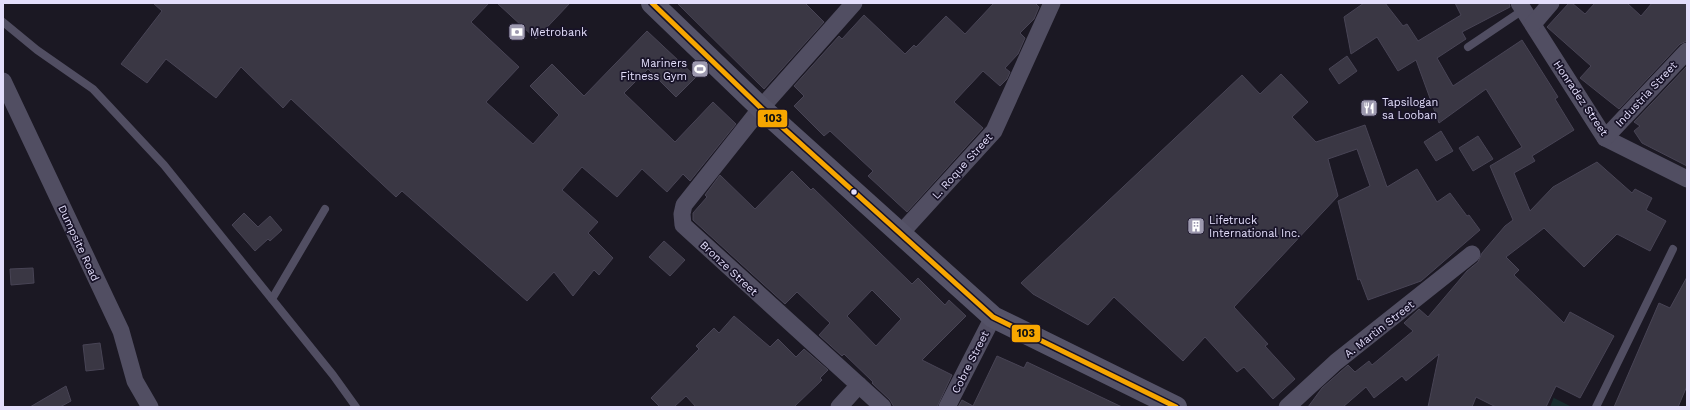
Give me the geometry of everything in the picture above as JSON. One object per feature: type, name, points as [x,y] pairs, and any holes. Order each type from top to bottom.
[{"type":"main road","points":[[652,3],[761,108],[993,317],[1176,407]]},
{"type":"street","points":[[761,108],[854,3]]},
{"type":"street","name":"L. Roque Street","points":[[901,233],[994,131],[1052,3]]},
{"type":"street","name":"Honradez Street","points":[[1534,10],[1605,138],[1687,179]]},
{"type":"street","name":"Industria Street","points":[[1605,138],[1687,51]]},
{"type":"street","name":"Dumpsite Road","points":[[3,81],[121,331],[135,381],[150,407]]},
{"type":"street","name":"Bronze Street","points":[[761,108],[684,205],[682,214],[683,225],[883,407]]},
{"type":"street","name":"A. Martin Street","points":[[1287,407],[1336,362],[1472,254]]},
{"type":"street","name":"Cobre Street","points":[[947,407],[993,317]]},
{"type":"street","points":[[839,407],[859,385]]},
{"type":"lane","points":[[1468,47],[1534,10]]},
{"type":"lane","points":[[3,22],[37,50],[93,89],[164,165],[333,375],[356,407]]},
{"type":"lane","points":[[272,299],[325,209]]},
{"type":"lane","points":[[1596,407],[1673,249]]},
{"type":"green space","points":[[1554,398],[1572,407],[1550,407]]},
{"type":"building","points":[[153,3],[489,3],[471,22],[519,67],[486,102],[533,144],[559,115],[530,86],[552,64],[584,96],[647,31],[696,77],[676,97],[648,69],[624,93],[675,142],[713,102],[736,124],[690,181],[683,174],[667,192],[642,169],[617,197],[582,167],[562,190],[598,222],[588,233],[613,258],[599,275],[594,270],[573,296],[554,272],[527,301],[402,191],[396,197],[291,99],[283,108],[241,67],[216,98],[166,59],[147,83],[121,64],[162,11]]},
{"type":"building","points":[[497,3],[570,3],[536,39]]},
{"type":"building","points":[[677,3],[805,3],[824,22],[764,89]]},
{"type":"building","points":[[994,3],[1035,3],[1039,7],[1034,19],[1020,33],[1025,38],[1018,54],[1005,68],[1010,72],[1007,79],[1000,86],[983,71],[954,102],[983,128],[907,212],[868,176],[873,171],[830,131],[824,136],[794,106],[804,96],[794,86],[839,36],[842,39],[864,15],[905,54],[914,45],[916,47],[946,16],[965,34]]},
{"type":"building","points":[[1364,3],[1385,3],[1403,26],[1407,24],[1418,41],[1461,15],[1455,3],[1509,3],[1510,7],[1462,32],[1466,39],[1437,58],[1453,86],[1522,40],[1558,97],[1555,99],[1574,130],[1532,156],[1535,161],[1514,173],[1530,211],[1553,187],[1597,162],[1632,193],[1635,189],[1652,198],[1646,210],[1666,221],[1650,251],[1617,234],[1584,267],[1544,228],[1506,257],[1519,270],[1514,275],[1564,323],[1570,312],[1614,336],[1580,398],[1556,386],[1546,407],[1496,407],[1476,397],[1472,407],[1428,407],[1439,354],[1406,381],[1402,376],[1374,398],[1366,387],[1343,407],[1308,407],[1322,388],[1348,365],[1355,372],[1369,361],[1372,365],[1413,331],[1404,323],[1419,309],[1428,317],[1467,271],[1478,262],[1482,253],[1505,226],[1513,220],[1490,166],[1522,147],[1486,89],[1439,123],[1416,60],[1398,71],[1377,37],[1351,54],[1344,17]]},
{"type":"building","points":[[1569,3],[1572,3],[1585,14],[1595,3],[1627,3],[1641,16],[1652,3],[1687,3],[1687,41],[1680,44],[1619,109],[1580,78],[1591,66],[1547,27]]},
{"type":"building","points":[[1347,56],[1357,71],[1339,84],[1329,69]]},
{"type":"building","points":[[1687,66],[1687,166],[1642,143],[1634,131],[1640,126],[1634,122]]},
{"type":"building","name":"Lifetruck International Inc.","points":[[1281,74],[1308,102],[1292,117],[1316,142],[1365,125],[1387,187],[1417,169],[1437,202],[1450,193],[1467,216],[1469,215],[1480,230],[1421,281],[1368,300],[1360,279],[1358,280],[1338,201],[1370,186],[1357,149],[1328,159],[1338,196],[1234,307],[1268,344],[1265,346],[1295,379],[1273,399],[1244,367],[1237,372],[1205,337],[1183,361],[1114,297],[1088,325],[1033,294],[1021,283],[1242,75],[1260,94]]},
{"type":"building","points":[[1441,131],[1453,151],[1436,161],[1424,142]]},
{"type":"building","points":[[1478,136],[1493,159],[1473,171],[1459,148]]},
{"type":"building","points":[[792,171],[811,190],[813,188],[912,284],[918,278],[945,305],[949,300],[966,316],[922,360],[952,375],[937,407],[894,407],[890,400],[844,354],[842,356],[819,335],[830,323],[797,292],[785,304],[693,220],[693,213],[707,197],[705,195],[720,175],[755,209]],"holes":[[[872,290],[901,319],[876,346],[847,316]]]},
{"type":"building","points":[[244,213],[258,227],[270,216],[282,230],[270,241],[268,239],[255,251],[232,225]]},
{"type":"building","points":[[664,241],[685,260],[670,276],[649,257]]},
{"type":"building","points":[[33,268],[34,283],[11,285],[10,269]]},
{"type":"building","points":[[1687,277],[1687,386],[1678,407],[1614,407],[1659,303],[1670,308]]},
{"type":"building","points":[[734,316],[770,347],[778,339],[796,357],[804,349],[828,370],[820,378],[822,380],[794,407],[696,407],[686,396],[674,407],[660,407],[651,398],[699,349],[696,346],[714,328],[719,333]]},
{"type":"building","points":[[100,343],[104,369],[86,371],[83,345]]},
{"type":"building","points":[[997,356],[1024,368],[1027,362],[1122,407],[958,407],[962,400],[973,406]]},
{"type":"building","points":[[66,386],[71,401],[60,407],[30,407]]},
{"type":"transit line","name":"103","points":[[652,3],[761,108],[993,317],[1176,407]]},
{"type":"place","name":"Metrobank","points":[[517,32]]},
{"type":"place","name":"Mariners Fitness Gym","points":[[700,69]]},
{"type":"place","name":"Tapsilogan sa Looban","points":[[1369,108]]},
{"type":"place","name":"Lifetruck International Inc.","points":[[1196,226]]}]
